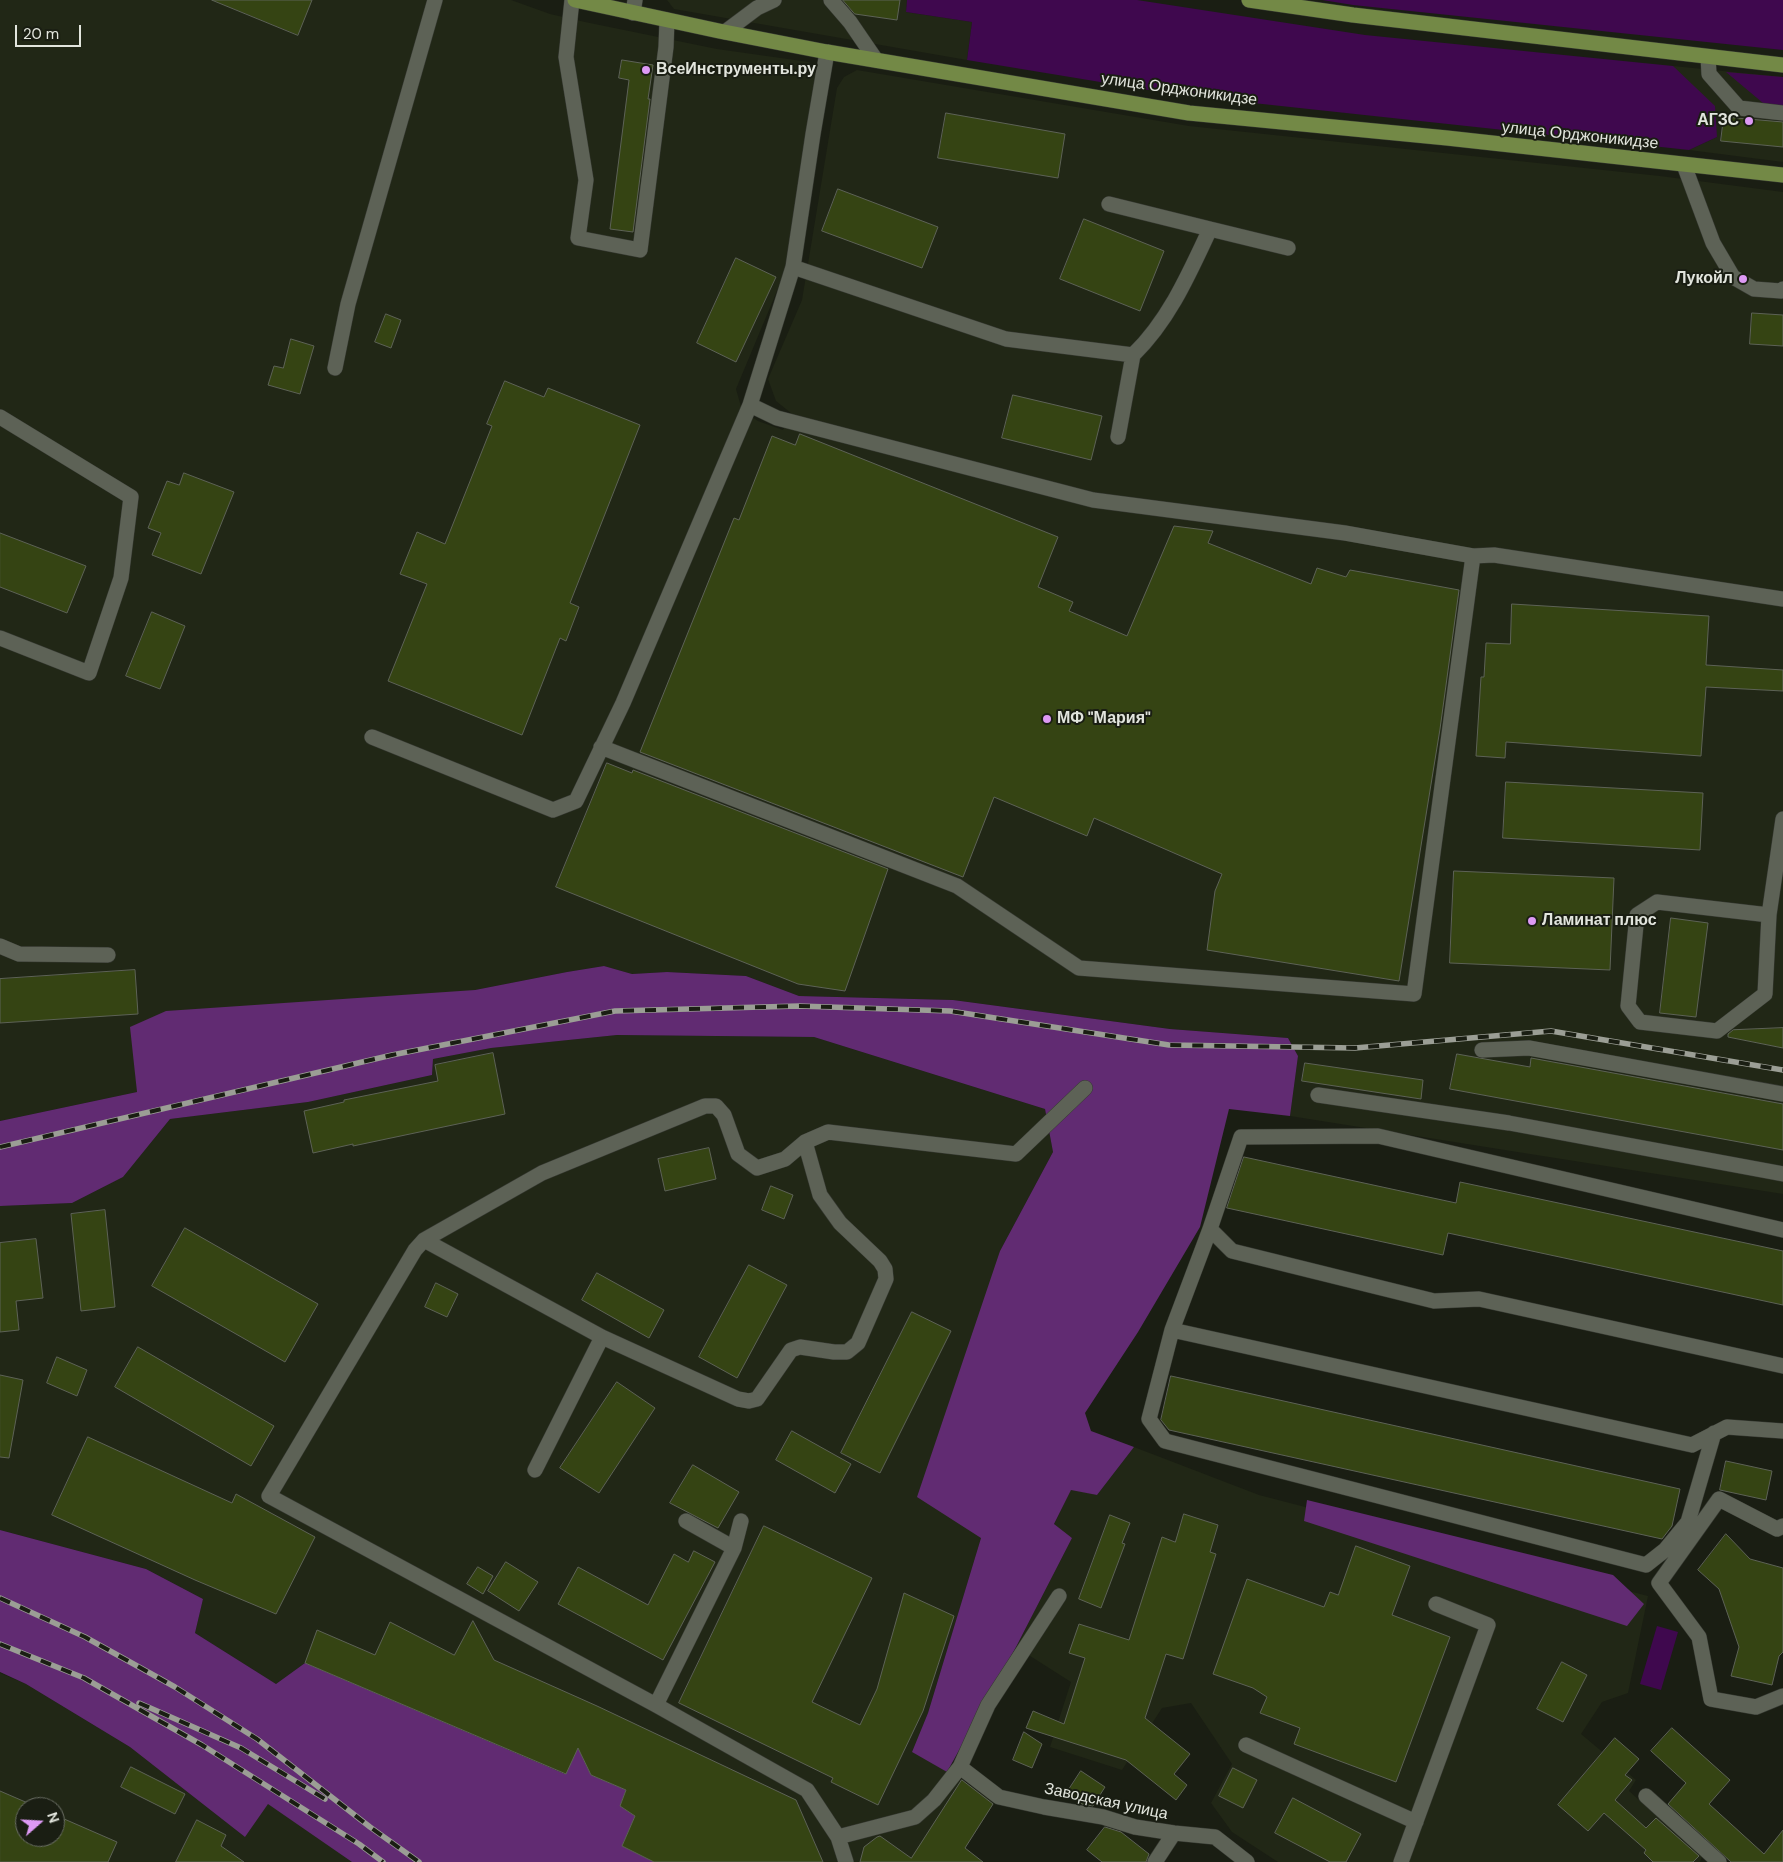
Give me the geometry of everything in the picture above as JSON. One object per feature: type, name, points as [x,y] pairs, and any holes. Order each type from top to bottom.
[{"type":"main road","name":"улица Орджоникидзе","points":[[574,0],[634,7],[667,20],[827,52],[1189,113],[1447,138],[1783,175]]},
{"type":"main road","points":[[1249,0],[1353,15],[1783,65]]},
{"type":"street","points":[[335,368],[348,304],[435,0]]},
{"type":"street","points":[[574,0],[566,57],[586,180],[578,238],[640,250],[666,47],[667,20]]},
{"type":"street","points":[[725,32],[758,8],[774,0]]},
{"type":"street","points":[[831,0],[850,22],[876,60]]},
{"type":"street","points":[[372,737],[553,810],[576,801],[622,703],[750,405],[793,267],[827,52]]},
{"type":"street","points":[[1708,57],[1709,74],[1739,108],[1783,113]]},
{"type":"street","points":[[1684,165],[1713,243],[1733,277],[1754,289],[1783,289]]},
{"type":"street","points":[[1109,204],[1288,248]]},
{"type":"street","points":[[1118,437],[1133,355],[1147,341],[1174,303],[1210,229]]},
{"type":"street","points":[[793,267],[1006,339],[1133,355]]},
{"type":"street","points":[[750,405],[777,418],[1093,500],[1345,532],[1473,556],[1494,555],[1783,599]]},
{"type":"street","points":[[0,418],[131,497],[122,578],[89,673],[0,638]]},
{"type":"street","points":[[601,747],[957,886],[1079,968],[1414,994],[1473,556]]},
{"type":"street","points":[[1769,915],[1657,902],[1637,915],[1628,1006],[1640,1022],[1718,1031],[1765,994],[1769,915],[1783,819]]},
{"type":"street","points":[[0,946],[19,954],[108,955]]},
{"type":"street","points":[[1482,1050],[1530,1048],[1783,1094]]},
{"type":"street","points":[[846,1862],[838,1837],[807,1790],[656,1705],[269,1496],[415,1250],[424,1240],[542,1173],[705,1106],[716,1106],[724,1115],[738,1154],[757,1168],[785,1159],[805,1142],[828,1132],[1016,1154],[1085,1088]]},
{"type":"street","points":[[1318,1095],[1509,1123],[1783,1174]]},
{"type":"street","points":[[1714,1433],[1688,1522],[1665,1550],[1646,1565],[1165,1441],[1149,1419],[1172,1330],[1210,1229],[1241,1137],[1378,1136],[1783,1230]]},
{"type":"street","points":[[424,1240],[602,1337],[738,1399],[749,1401],[757,1398],[791,1350],[800,1347],[846,1352],[858,1344],[886,1279],[885,1269],[880,1261],[840,1223],[820,1195],[805,1142]]},
{"type":"street","points":[[1210,1229],[1232,1252],[1434,1301],[1480,1299],[1783,1366]]},
{"type":"street","points":[[1172,1330],[1692,1445],[1727,1426],[1783,1431]]},
{"type":"street","points":[[535,1470],[602,1337]]},
{"type":"street","points":[[1783,1526],[1776,1530],[1719,1500],[1659,1583],[1699,1637],[1711,1700],[1756,1707],[1783,1696]]},
{"type":"street","points":[[686,1521],[734,1548]]},
{"type":"street","points":[[656,1705],[734,1548],[741,1521]]},
{"type":"street","points":[[838,1837],[915,1817],[934,1800],[960,1767],[988,1705],[1059,1596]]},
{"type":"street","points":[[1401,1862],[1488,1625],[1436,1604]]},
{"type":"street","points":[[1246,1745],[1416,1822]]},
{"type":"street","name":"Заводская улица","points":[[960,1767],[999,1797],[1103,1817],[1136,1827],[1215,1837],[1246,1862]]},
{"type":"street","points":[[1646,1796],[1719,1862]]},
{"type":"street","points":[[1155,1862],[1174,1833]]},
{"type":"shaded area","points":[[0,0],[511,0],[550,14],[585,22],[717,49],[809,62],[815,71],[818,86],[784,274],[736,389],[742,410],[758,421],[783,430],[791,413],[776,401],[768,379],[802,300],[837,88],[844,77],[857,70],[1189,126],[1660,176],[1783,192],[1783,1194],[1290,1116],[1298,1056],[1288,1038],[1170,1029],[953,1000],[799,996],[746,976],[667,972],[632,974],[604,966],[475,990],[135,1065],[137,1092],[0,1121]]},
{"type":"shaded area","points":[[667,0],[907,0],[906,12],[972,22],[967,60],[674,9]]},
{"type":"shaded area","points":[[907,0],[1137,0],[1365,35],[1673,66],[1715,106],[1717,137],[1689,150],[1179,95],[967,60],[972,22],[906,12]]},
{"type":"shaded area","points":[[1322,0],[1783,0],[1783,50],[1353,5]]},
{"type":"shaded area","name":"АГЗС","points":[[1673,66],[1783,77],[1783,162],[1689,150],[1717,137]]},
{"type":"shaded area","points":[[1726,72],[1783,77],[1783,106],[1763,103]]},
{"type":"shaded area","points":[[604,966],[632,974],[667,972],[746,976],[799,996],[953,1000],[1170,1029],[1288,1038],[1298,1056],[1290,1116],[1229,1109],[1200,1227],[1138,1332],[1085,1413],[1091,1431],[1134,1447],[1097,1495],[1071,1490],[1054,1524],[1072,1538],[1016,1647],[947,1772],[912,1752],[928,1713],[981,1538],[917,1497],[1000,1251],[1053,1152],[1045,1109],[814,1037],[617,1035],[491,1048],[433,1059],[432,1075],[308,1102],[170,1119],[123,1177],[72,1203],[0,1206],[0,1121],[137,1092],[130,1027],[166,1011],[475,990]]},
{"type":"shaded area","points":[[617,1035],[814,1037],[1045,1109],[1053,1152],[1000,1251],[981,1538],[928,1713],[912,1752],[962,1780],[995,1802],[956,1862],[654,1862],[622,1846],[620,1806],[591,1775],[578,1749],[566,1774],[305,1663],[276,1684],[195,1633],[203,1599],[146,1569],[0,1530],[0,1206],[72,1203],[123,1177],[170,1119],[308,1102],[432,1075],[433,1059],[491,1048]]},
{"type":"shaded area","points":[[1134,1447],[1259,1495],[1648,1596],[1628,1693],[1602,1702],[1581,1734],[1636,1780],[1629,1791],[1702,1857],[1700,1862],[1278,1862],[1232,1832],[1211,1803],[1232,1764],[1191,1703],[1162,1708],[1122,1770],[1050,1747],[1071,1682],[1016,1647],[1072,1538],[1054,1525],[1071,1489],[1097,1495]]},
{"type":"shaded area","points":[[1307,1500],[1613,1575],[1644,1604],[1627,1626],[1304,1521]]},
{"type":"shaded area","points":[[0,1530],[146,1569],[203,1599],[195,1633],[276,1684],[305,1663],[565,1774],[578,1748],[591,1775],[626,1790],[620,1806],[635,1816],[622,1846],[654,1862],[352,1862],[268,1804],[245,1837],[130,1747],[26,1684],[0,1672]]},
{"type":"shaded area","points":[[1657,1626],[1678,1632],[1661,1690],[1640,1684]]},
{"type":"shaded area","points":[[0,1673],[26,1684],[130,1747],[245,1837],[268,1803],[352,1862],[0,1862]]},
{"type":"building","points":[[212,0],[312,0],[298,35]]},
{"type":"building","points":[[843,0],[900,0],[897,20],[855,14]]},
{"type":"building","points":[[622,60],[653,65],[633,232],[610,229],[629,80],[619,78]]},
{"type":"building","points":[[946,113],[1065,134],[1058,178],[938,158]]},
{"type":"building","points":[[1724,117],[1783,122],[1783,147],[1721,141]]},
{"type":"building","points":[[838,189],[938,227],[922,268],[822,231]]},
{"type":"building","points":[[1084,219],[1164,251],[1140,311],[1060,279]]},
{"type":"building","points":[[736,258],[776,277],[736,362],[697,343]]},
{"type":"building","points":[[1752,313],[1783,315],[1783,346],[1750,344]]},
{"type":"building","points":[[386,314],[401,320],[391,348],[375,342]]},
{"type":"building","points":[[291,339],[314,346],[300,394],[268,385],[274,366],[283,368]]},
{"type":"building","points":[[505,381],[544,397],[548,388],[640,425],[570,603],[579,607],[566,641],[560,638],[522,735],[388,681],[427,584],[400,574],[417,532],[445,544],[492,426],[487,424]]},
{"type":"building","points":[[1013,395],[1102,416],[1091,460],[1002,438]]},
{"type":"building","name":"МФ \"Мария\"","points":[[800,434],[1058,537],[1038,587],[1073,602],[1069,611],[1127,636],[1174,526],[1213,531],[1208,543],[1311,584],[1317,568],[1346,577],[1350,570],[1459,590],[1440,729],[1399,981],[1207,950],[1215,891],[1222,874],[1094,818],[1087,836],[994,797],[963,877],[640,752],[734,518],[739,520],[772,436],[795,445]]},
{"type":"building","points":[[184,473],[234,492],[201,574],[152,555],[161,533],[148,528],[167,481],[179,485]]},
{"type":"building","points":[[0,533],[86,566],[67,613],[0,587]]},
{"type":"building","points":[[1512,604],[1709,616],[1706,665],[1783,670],[1783,691],[1706,687],[1701,756],[1506,742],[1505,758],[1476,756],[1481,677],[1484,677],[1486,643],[1510,644]]},
{"type":"building","points":[[152,612],[185,626],[160,689],[126,676]]},
{"type":"building","points":[[607,763],[632,773],[633,770],[888,869],[845,991],[798,984],[556,887]]},
{"type":"building","points":[[1506,782],[1703,793],[1700,850],[1503,838]]},
{"type":"building","name":"Ламинат плюс","points":[[1454,871],[1614,878],[1610,970],[1450,963]]},
{"type":"building","points":[[1671,918],[1708,923],[1696,1017],[1660,1013]]},
{"type":"building","points":[[135,970],[138,1014],[0,1023],[0,979]]},
{"type":"building","points":[[1783,1028],[1783,1048],[1728,1037],[1728,1034],[1733,1030]]},
{"type":"building","points":[[493,1053],[505,1114],[313,1153],[304,1111],[344,1102],[344,1100],[438,1081],[435,1065]]},
{"type":"building","points":[[1457,1054],[1530,1067],[1531,1058],[1783,1104],[1783,1150],[1450,1089]]},
{"type":"building","points":[[1305,1063],[1423,1080],[1421,1099],[1302,1081]]},
{"type":"building","points":[[709,1148],[716,1179],[665,1191],[658,1159]]},
{"type":"building","points":[[1244,1157],[1456,1203],[1460,1182],[1783,1251],[1783,1305],[1448,1233],[1443,1255],[1227,1208]]},
{"type":"building","points":[[771,1186],[793,1195],[784,1219],[762,1210]]},
{"type":"building","points":[[105,1210],[115,1307],[81,1311],[71,1214]]},
{"type":"building","points":[[185,1228],[318,1304],[285,1362],[152,1286]]},
{"type":"building","points":[[36,1239],[43,1298],[16,1301],[19,1330],[0,1332],[0,1243]]},
{"type":"building","points":[[749,1265],[787,1285],[737,1378],[699,1357]]},
{"type":"building","points":[[597,1273],[664,1310],[649,1338],[582,1300]]},
{"type":"building","points":[[436,1283],[458,1294],[447,1317],[425,1307]]},
{"type":"building","points":[[912,1312],[951,1331],[880,1473],[841,1453]]},
{"type":"building","points":[[138,1347],[274,1426],[251,1466],[115,1387]]},
{"type":"building","points":[[57,1357],[87,1370],[77,1396],[47,1383]]},
{"type":"building","points":[[0,1375],[23,1380],[9,1458],[0,1457]]},
{"type":"building","points":[[1171,1376],[1680,1489],[1672,1526],[1662,1539],[1169,1430],[1161,1420]]},
{"type":"building","points":[[617,1382],[655,1408],[599,1493],[560,1468]]},
{"type":"building","points":[[792,1431],[851,1464],[835,1493],[776,1460]]},
{"type":"building","points":[[88,1437],[232,1503],[236,1494],[315,1537],[276,1614],[195,1580],[52,1515]]},
{"type":"building","points":[[1726,1461],[1772,1471],[1766,1500],[1720,1490]]},
{"type":"building","points":[[693,1465],[739,1492],[718,1528],[670,1503]]},
{"type":"building","points":[[1184,1514],[1218,1525],[1210,1552],[1216,1554],[1183,1659],[1166,1654],[1145,1718],[1190,1754],[1174,1774],[1187,1785],[1176,1800],[1126,1760],[1026,1728],[1033,1711],[1064,1724],[1085,1658],[1069,1653],[1079,1624],[1129,1640],[1162,1537],[1175,1542]]},
{"type":"building","points":[[1110,1515],[1130,1523],[1122,1543],[1125,1544],[1101,1608],[1079,1599]]},
{"type":"building","points":[[764,1526],[872,1578],[812,1702],[860,1725],[877,1689],[904,1593],[954,1616],[923,1711],[878,1805],[831,1782],[833,1778],[679,1703]]},
{"type":"building","points":[[1726,1534],[1750,1559],[1783,1568],[1783,1652],[1779,1656],[1772,1685],[1731,1676],[1739,1647],[1719,1589],[1698,1570]]},
{"type":"building","points":[[1356,1546],[1410,1566],[1392,1615],[1450,1637],[1396,1782],[1294,1744],[1300,1728],[1260,1713],[1267,1697],[1253,1688],[1213,1674],[1247,1579],[1324,1607],[1330,1592],[1338,1595]]},
{"type":"building","points":[[694,1551],[715,1562],[663,1660],[558,1604],[578,1567],[648,1605],[674,1554],[688,1562]]},
{"type":"building","points":[[506,1562],[538,1582],[519,1611],[488,1591]]},
{"type":"building","points":[[478,1567],[493,1576],[483,1594],[467,1584]]},
{"type":"building","points":[[473,1621],[494,1660],[597,1706],[796,1800],[823,1862],[654,1862],[622,1846],[635,1816],[620,1806],[626,1790],[591,1775],[578,1748],[566,1774],[305,1663],[317,1630],[375,1655],[390,1622],[454,1655]]},
{"type":"building","points":[[1562,1662],[1587,1675],[1563,1722],[1537,1709]]},
{"type":"building","points":[[1672,1728],[1730,1780],[1709,1804],[1764,1854],[1783,1830],[1783,1862],[1731,1862],[1668,1804],[1686,1783],[1651,1751]]},
{"type":"building","points":[[1024,1732],[1042,1744],[1032,1768],[1013,1760]]},
{"type":"building","points":[[1615,1738],[1639,1759],[1625,1775],[1632,1780],[1615,1800],[1646,1828],[1656,1818],[1699,1856],[1693,1862],[1653,1862],[1644,1853],[1646,1850],[1604,1813],[1588,1831],[1558,1805]]},
{"type":"building","points":[[131,1767],[185,1794],[175,1814],[121,1787]]},
{"type":"building","points":[[1233,1768],[1257,1780],[1243,1808],[1219,1796]]},
{"type":"building","points":[[1081,1771],[1105,1787],[1093,1806],[1082,1804],[1066,1794]]},
{"type":"building","points":[[962,1780],[993,1804],[965,1848],[983,1862],[860,1862],[864,1847],[880,1836],[911,1858]]},
{"type":"building","points":[[0,1791],[15,1797],[15,1847],[65,1847],[65,1819],[117,1842],[108,1862],[0,1862]]},
{"type":"building","points":[[1293,1798],[1361,1834],[1346,1862],[1330,1862],[1275,1833]]},
{"type":"building","points":[[197,1820],[226,1835],[221,1846],[244,1862],[176,1862]]},
{"type":"building","points":[[1105,1827],[1121,1832],[1149,1854],[1146,1862],[1102,1862],[1087,1850]]},
{"type":"railway","points":[[0,1147],[392,1055],[615,1011],[799,1006],[950,1011],[1169,1045],[1355,1048],[1551,1031],[1783,1070]]},
{"type":"railway","points":[[0,1598],[85,1637],[175,1687],[257,1739],[370,1827],[419,1862]]},
{"type":"railway","points":[[0,1644],[84,1678],[202,1745],[359,1844],[383,1862]]},
{"type":"railway","points":[[139,1703],[241,1748],[325,1799]]},
{"type":"place","name":"ВсеИнструменты.ру","points":[[646,70]]},
{"type":"place","name":"АГЗС","points":[[1749,121]]},
{"type":"place","name":"Лукойл","points":[[1743,279]]},
{"type":"place","name":"МФ \"Мария\"","points":[[1047,719]]},
{"type":"place","name":"Ламинат плюс","points":[[1532,921]]}]
